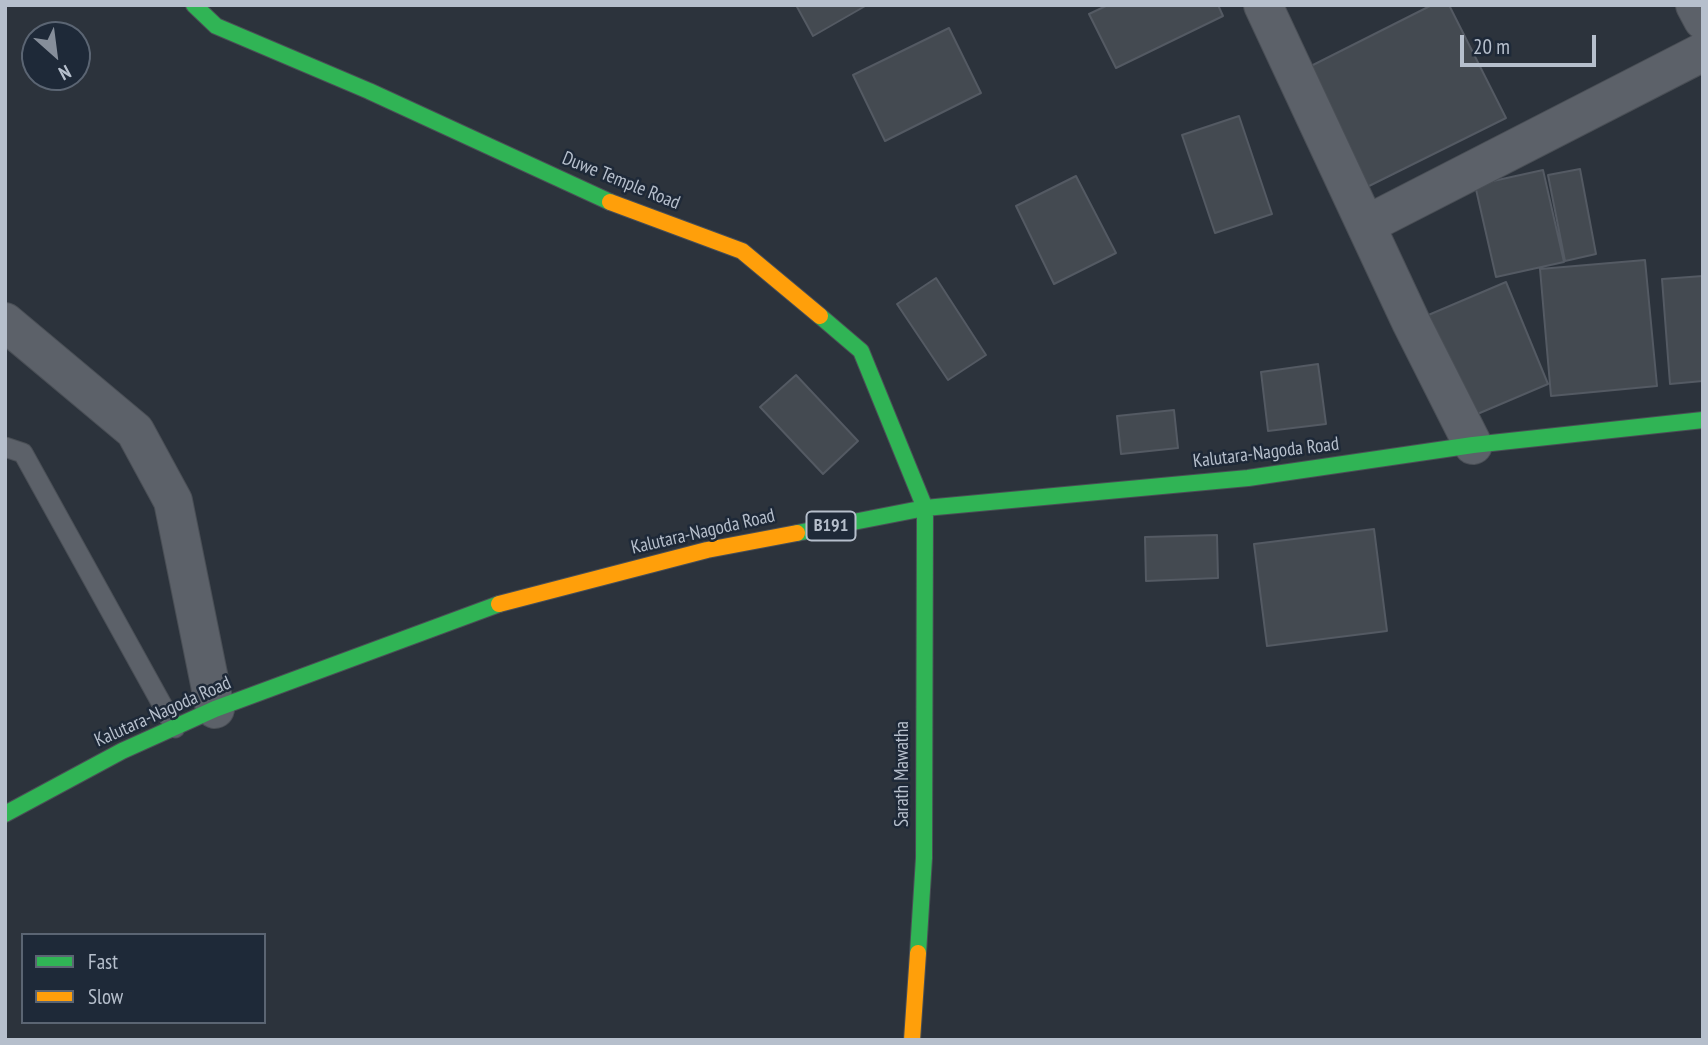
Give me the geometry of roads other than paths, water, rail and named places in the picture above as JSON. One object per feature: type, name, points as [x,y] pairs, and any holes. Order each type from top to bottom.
[{"type":"main road","name":"Duwe Temple Road","points":[[194,5],[216,26],[369,91],[592,195],[742,251],[861,351],[925,508]]},
{"type":"main road","name":"Kalutara-Nagoda Road","points":[[5,814],[122,751],[215,709],[477,610],[707,550],[925,508],[1248,478],[1472,444],[1703,420]]},
{"type":"main road","name":"Sarath Mawatha","points":[[912,1040],[924,858],[925,508]]},
{"type":"street","points":[[1263,5],[1472,444]]},
{"type":"street","points":[[1695,5],[1703,20]]},
{"type":"street","points":[[1366,225],[1703,51]]},
{"type":"street","points":[[5,322],[135,431],[173,501],[215,709]]},
{"type":"lane","points":[[5,447],[23,453],[175,728]]}]
